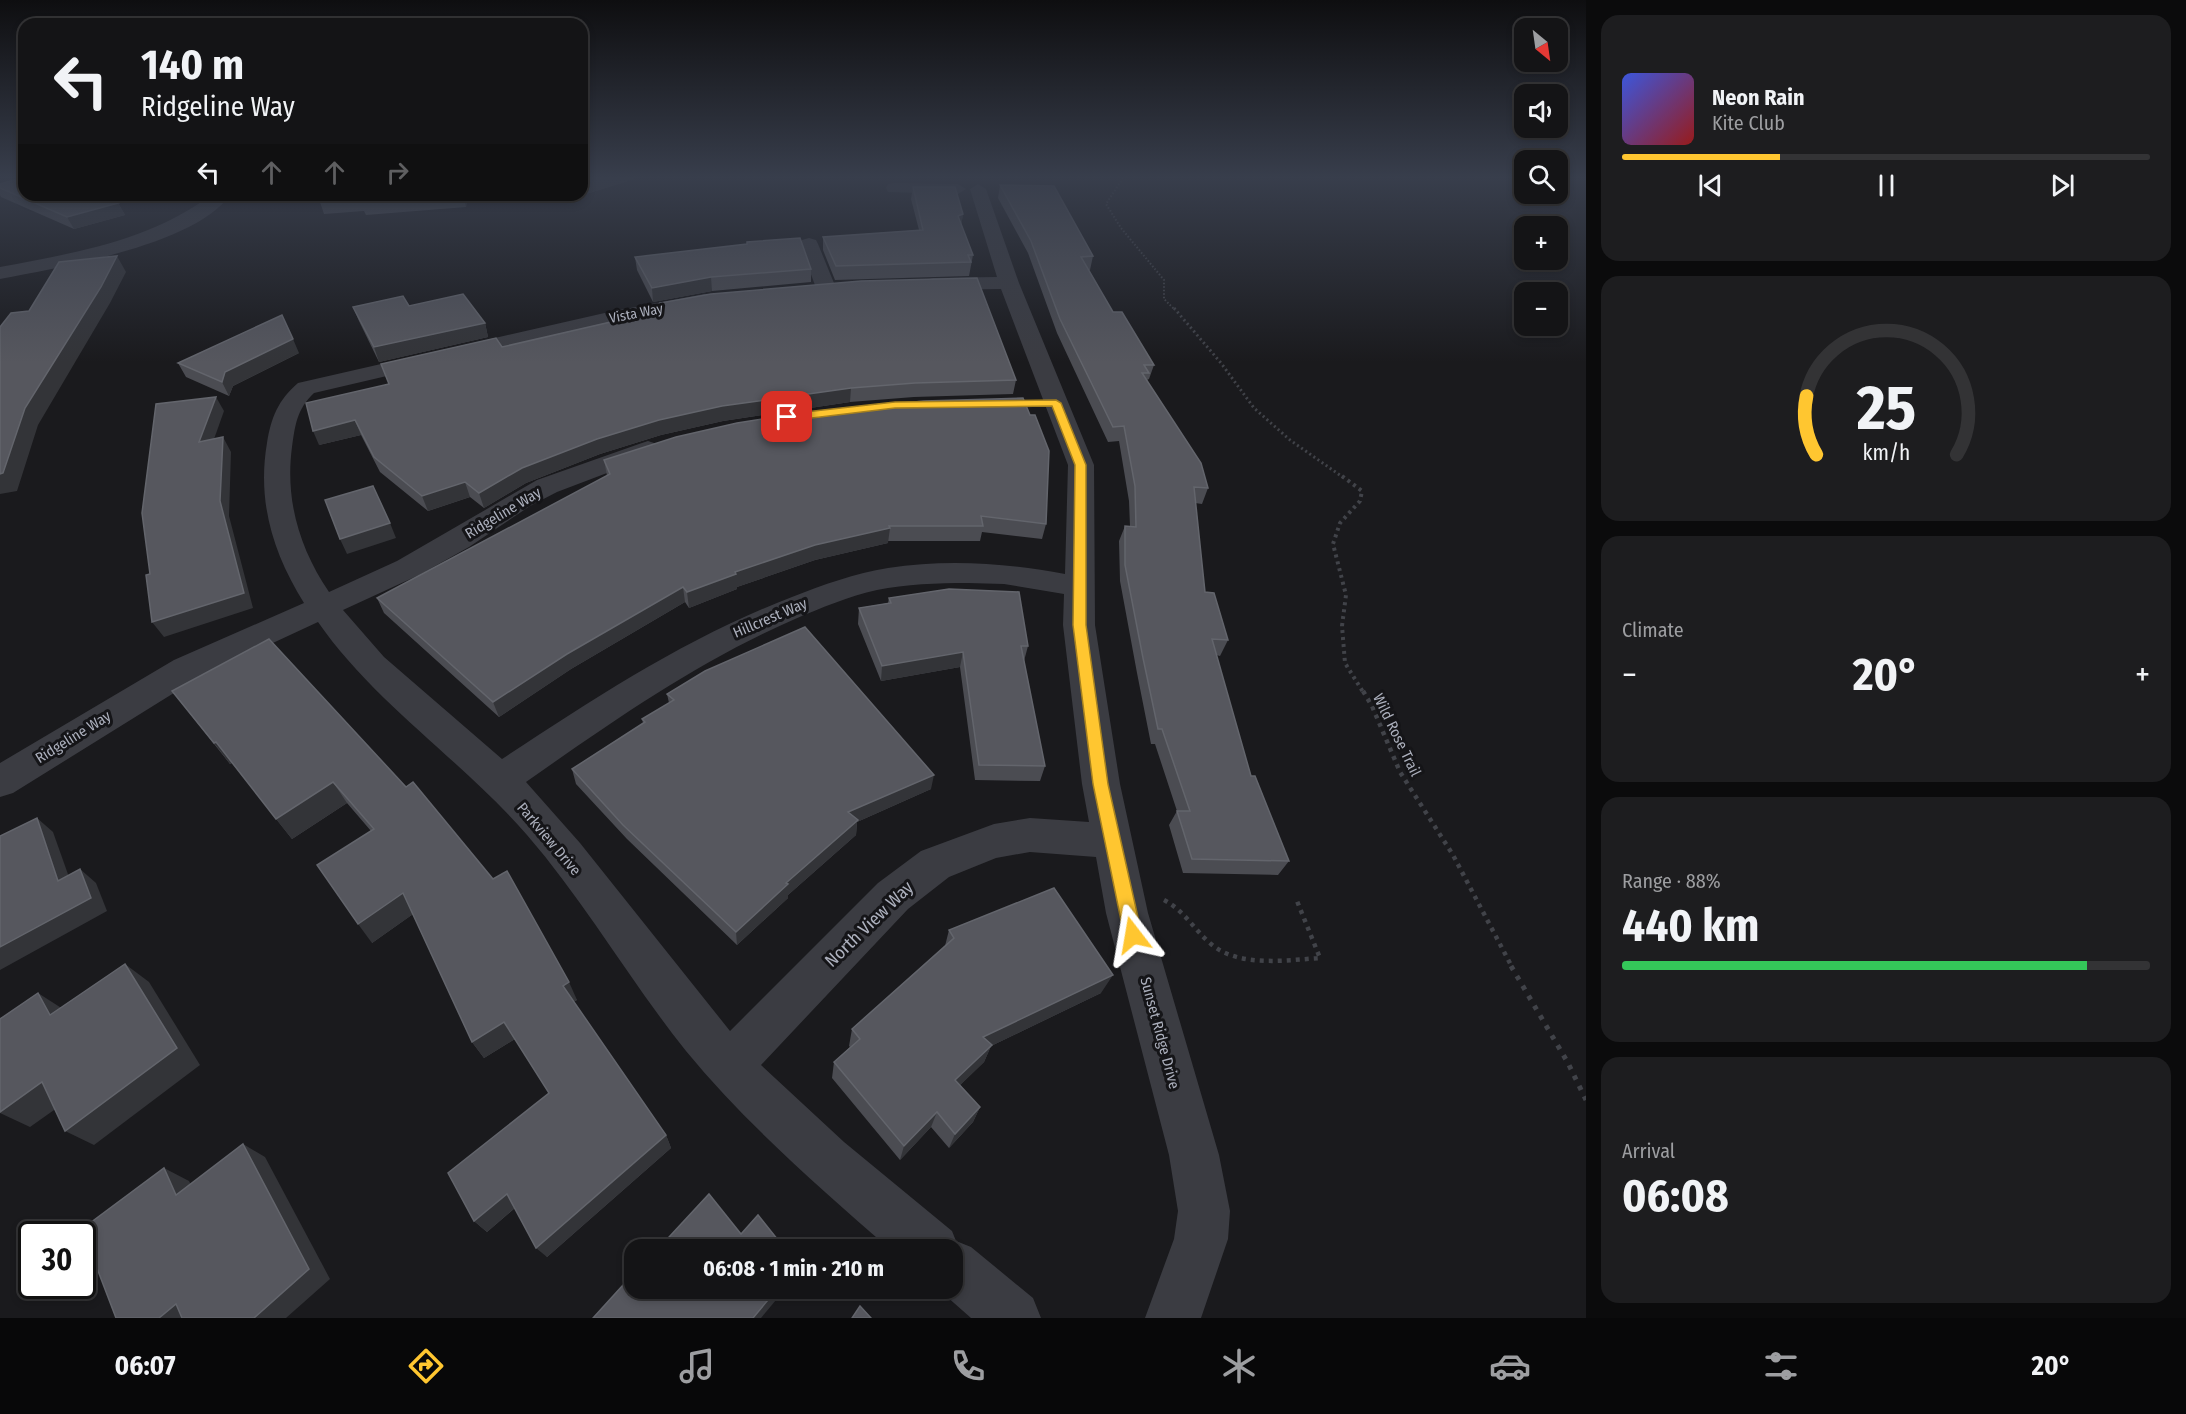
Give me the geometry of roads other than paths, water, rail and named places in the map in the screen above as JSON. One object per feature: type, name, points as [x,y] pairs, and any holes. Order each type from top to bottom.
[{"type":"street","points":[[0,273],[89,254],[137,240]]},
{"type":"street","name":"Sunset Ridge Drive","points":[[997,240],[1041,403],[1081,465],[1079,625],[1101,784],[1127,913],[1194,1155],[1203,1202],[1201,1239],[1173,1318]]},
{"type":"street","points":[[809,244],[826,288]]},
{"type":"street","points":[[915,284],[1009,283]]},
{"type":"street","points":[[803,290],[849,286]]},
{"type":"street","name":"Vista Way","points":[[306,388],[609,318],[722,298]]},
{"type":"street","name":"Parkview Drive","points":[[306,388],[294,398],[283,417],[276,464],[277,500],[285,536],[303,577],[321,608],[369,663],[499,781],[541,824],[697,1029],[729,1065],[794,1131],[920,1239]]},
{"type":"street","name":"Ridgeline Way","points":[[0,782],[186,669],[435,554],[506,508],[547,486],[591,468],[670,443]]},
{"type":"street","name":"Hillcrest Way","points":[[499,781],[641,684],[684,659],[748,626],[818,598],[887,578],[956,573],[1009,575],[1079,586]]},
{"type":"street","name":"North View Way","points":[[729,1065],[893,896],[935,864],[984,845],[1010,838],[1050,835],[1112,841]]},
{"type":"street","points":[[963,1275],[1013,1318]]}]
